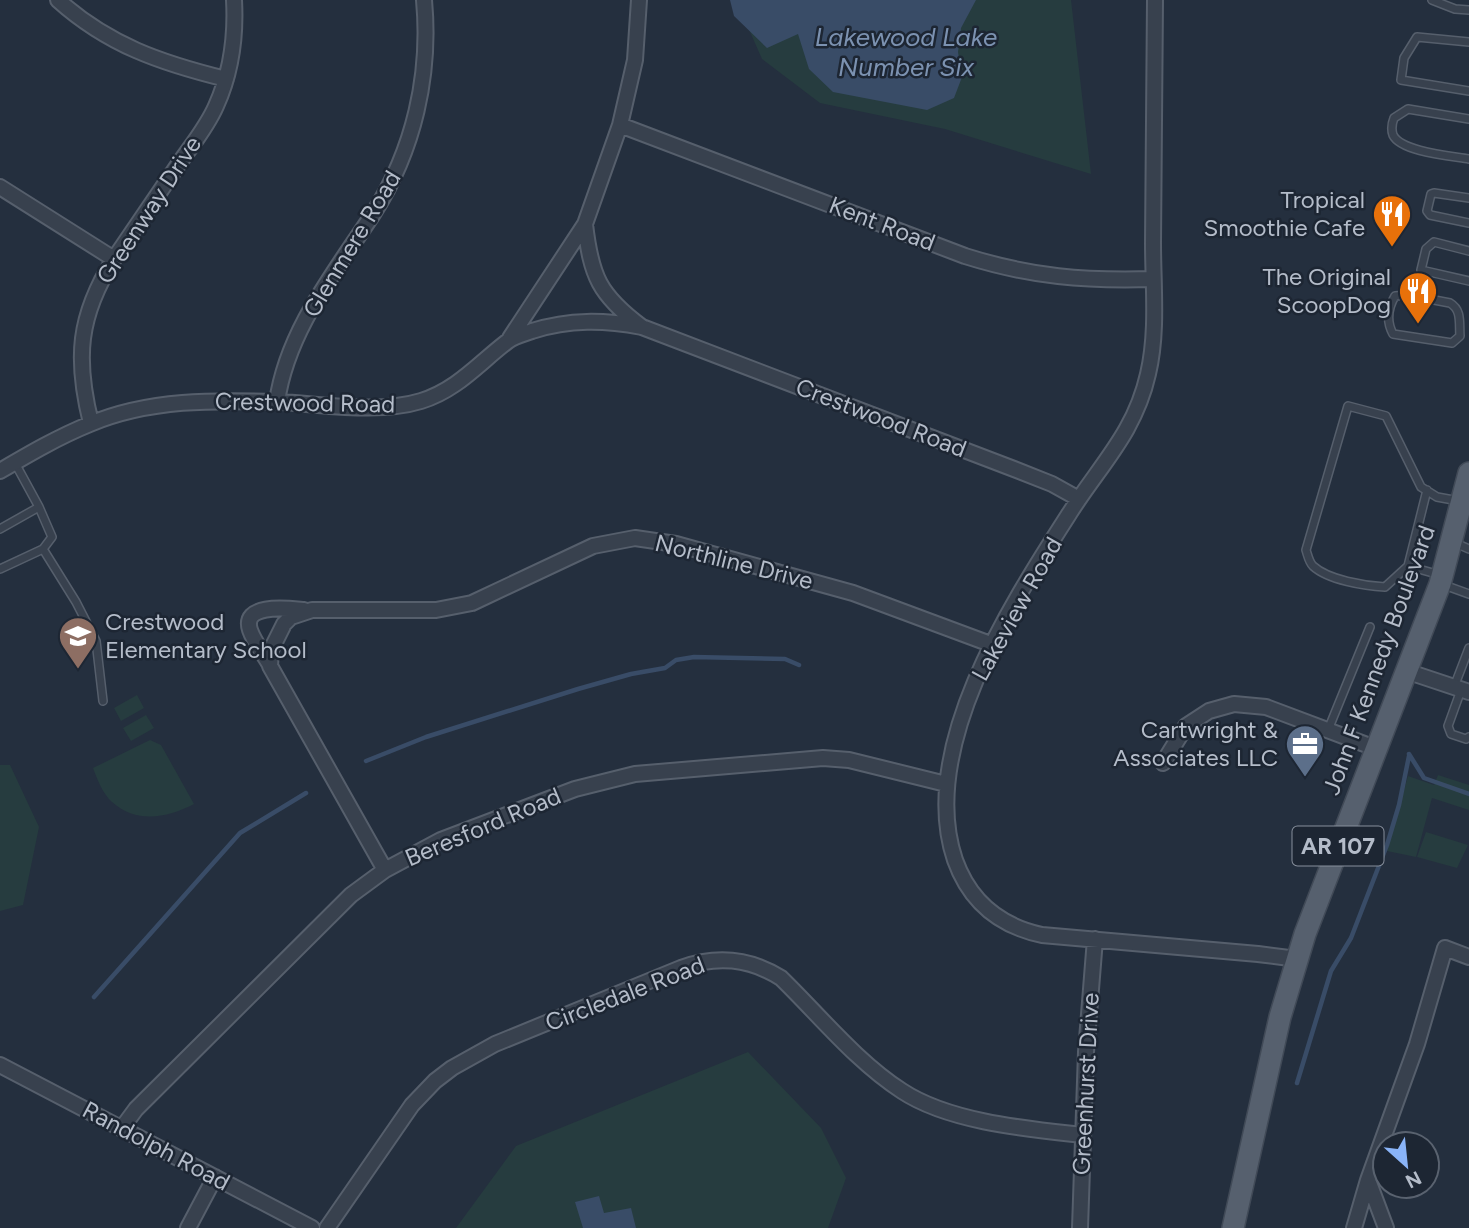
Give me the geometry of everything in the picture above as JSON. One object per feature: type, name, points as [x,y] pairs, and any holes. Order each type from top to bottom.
[{"type":"main road","name":"John F Kennedy Boulevard","points":[[1233,1228],[1280,1017],[1297,960],[1317,900],[1441,580],[1461,545],[1469,473]]},
{"type":"street","points":[[58,0],[91,27],[121,45],[150,58],[226,79]]},
{"type":"street","name":"Greenway Drive","points":[[91,423],[82,382],[82,340],[88,310],[114,259],[216,107],[226,79],[232,49],[234,0]]},
{"type":"street","name":"Glenmere Road","points":[[277,402],[290,356],[316,300],[384,194],[404,153],[416,114],[424,72],[424,0]]},
{"type":"street","points":[[510,338],[585,224],[620,125],[635,60],[639,0]]},
{"type":"street","name":"Lakeview Road","points":[[1156,0],[1152,353],[1142,395],[1132,421],[1115,450],[1079,499],[993,645],[964,710],[951,752],[946,784],[946,819],[953,853],[965,883],[985,908],[1021,930],[1042,935],[1258,954],[1297,960]]},
{"type":"street","name":"Kent Road","points":[[620,125],[952,251],[1002,267],[1070,279],[1153,279]]},
{"type":"street","points":[[0,187],[114,259]]},
{"type":"street","name":"Crestwood Road","points":[[585,224],[591,264],[598,282],[615,306],[642,327]]},
{"type":"street","name":"Crestwood Road","points":[[0,471],[91,423],[176,403],[221,400],[382,407],[423,400],[460,382],[510,338],[570,322],[596,321],[642,327],[1014,469],[1052,484],[1079,499]]},
{"type":"street","name":"Northline Drive","points":[[385,870],[250,629],[252,617],[256,612],[264,609],[436,610],[472,603],[593,546],[635,538],[676,544],[853,593],[993,645]]},
{"type":"street","name":"Northline Drive","points":[[271,666],[271,650],[284,624],[291,617],[312,610]]},
{"type":"street","points":[[1406,671],[1461,690]]},
{"type":"street","points":[[1163,763],[1186,726],[1209,711],[1234,704],[1266,707],[1376,748]]},
{"type":"street","name":"Beresford Road","points":[[122,1128],[136,1109],[326,918],[385,870],[441,840],[583,786],[635,774],[823,758],[849,760],[946,784]]},
{"type":"street","name":"Greenhurst Drive","points":[[1080,1228],[1086,1052],[1095,939]]},
{"type":"street","points":[[1354,1228],[1368,1180],[1417,1044],[1446,948],[1469,957]]},
{"type":"street","name":"Circledale Road","points":[[327,1228],[412,1105],[452,1068],[495,1044],[681,968],[707,961],[725,959],[752,964],[781,978],[882,1076],[927,1104],[964,1117],[1083,1135]]},
{"type":"street","name":"Randolph Road","points":[[0,1065],[312,1228]]},
{"type":"street","points":[[188,1228],[215,1177]]},
{"type":"street","points":[[1368,1180],[1386,1228]]},
{"type":"lane","points":[[1432,0],[1455,9],[1469,9]]},
{"type":"lane","points":[[1469,42],[1417,37],[1404,58],[1401,80],[1469,91]]},
{"type":"lane","points":[[1469,119],[1408,109],[1394,118],[1392,130],[1393,136],[1403,145],[1469,159]]},
{"type":"lane","points":[[1469,198],[1434,193],[1431,194],[1427,211],[1430,215],[1469,223]]},
{"type":"lane","points":[[1469,251],[1434,242],[1426,249],[1421,270],[1469,281]]},
{"type":"lane","points":[[1460,336],[1459,314],[1456,307],[1450,303],[1408,295],[1395,296],[1390,306],[1388,326],[1393,334],[1452,343],[1460,336],[1469,337]]},
{"type":"lane","points":[[1427,490],[1408,566],[1385,587],[1364,586],[1321,572],[1310,564],[1306,550],[1348,406],[1386,416],[1420,487],[1427,490],[1437,497],[1465,499]]},
{"type":"lane","points":[[0,569],[44,549],[52,537],[15,462]]},
{"type":"lane","points":[[0,529],[39,507]]},
{"type":"lane","points":[[44,549],[96,641],[103,701]]},
{"type":"lane","points":[[1408,566],[1469,594]]},
{"type":"lane","points":[[1328,730],[1370,627]]},
{"type":"lane","points":[[1469,648],[1461,690],[1448,726],[1451,734],[1466,739],[1469,737]]},
{"type":"green space","points":[[736,0],[1071,0],[1091,174],[945,129],[820,103],[762,59]]},
{"type":"green space","points":[[137,695],[144,708],[121,721],[114,708]]},
{"type":"green space","points":[[146,715],[154,728],[131,741],[123,728]]},
{"type":"green space","points":[[150,740],[161,745],[194,804],[173,813],[142,816],[122,809],[106,795],[93,768]]},
{"type":"green space","points":[[0,765],[10,765],[39,827],[23,905],[0,911]]},
{"type":"green space","points":[[1438,775],[1469,785],[1469,810],[1432,798],[1416,857],[1387,851],[1408,776],[1434,785]]},
{"type":"green space","points":[[1426,832],[1468,845],[1457,868],[1417,857]]},
{"type":"green space","points":[[748,1052],[821,1128],[846,1178],[828,1228],[456,1228],[516,1146]]},
{"type":"water","name":"Lakewood Lake Number Six","points":[[730,0],[976,0],[961,28],[958,52],[962,77],[954,98],[927,110],[833,92],[809,69],[798,34],[767,48],[734,16]]},
{"type":"water","points":[[599,1196],[604,1213],[631,1208],[636,1228],[583,1228],[575,1202]]},
{"type":"waterway","points":[[366,761],[426,737],[578,689],[631,674],[665,668],[676,660],[694,657],[785,659],[799,665]]},
{"type":"waterway","points":[[1409,754],[1424,778],[1469,794]]},
{"type":"waterway","points":[[1297,1083],[1331,971],[1351,938],[1387,845],[1409,756]]},
{"type":"waterway","points":[[94,997],[240,833],[306,793]]},
{"type":"place","name":"Tropical Smoothie Cafe","points":[[1392,248]]},
{"type":"place","name":"The Original ScoopDog","points":[[1418,325]]},
{"type":"place","name":"Crestwood Elementary School","points":[[78,670]]},
{"type":"place","name":"Cartwright & Associates LLC","points":[[1305,778]]}]
